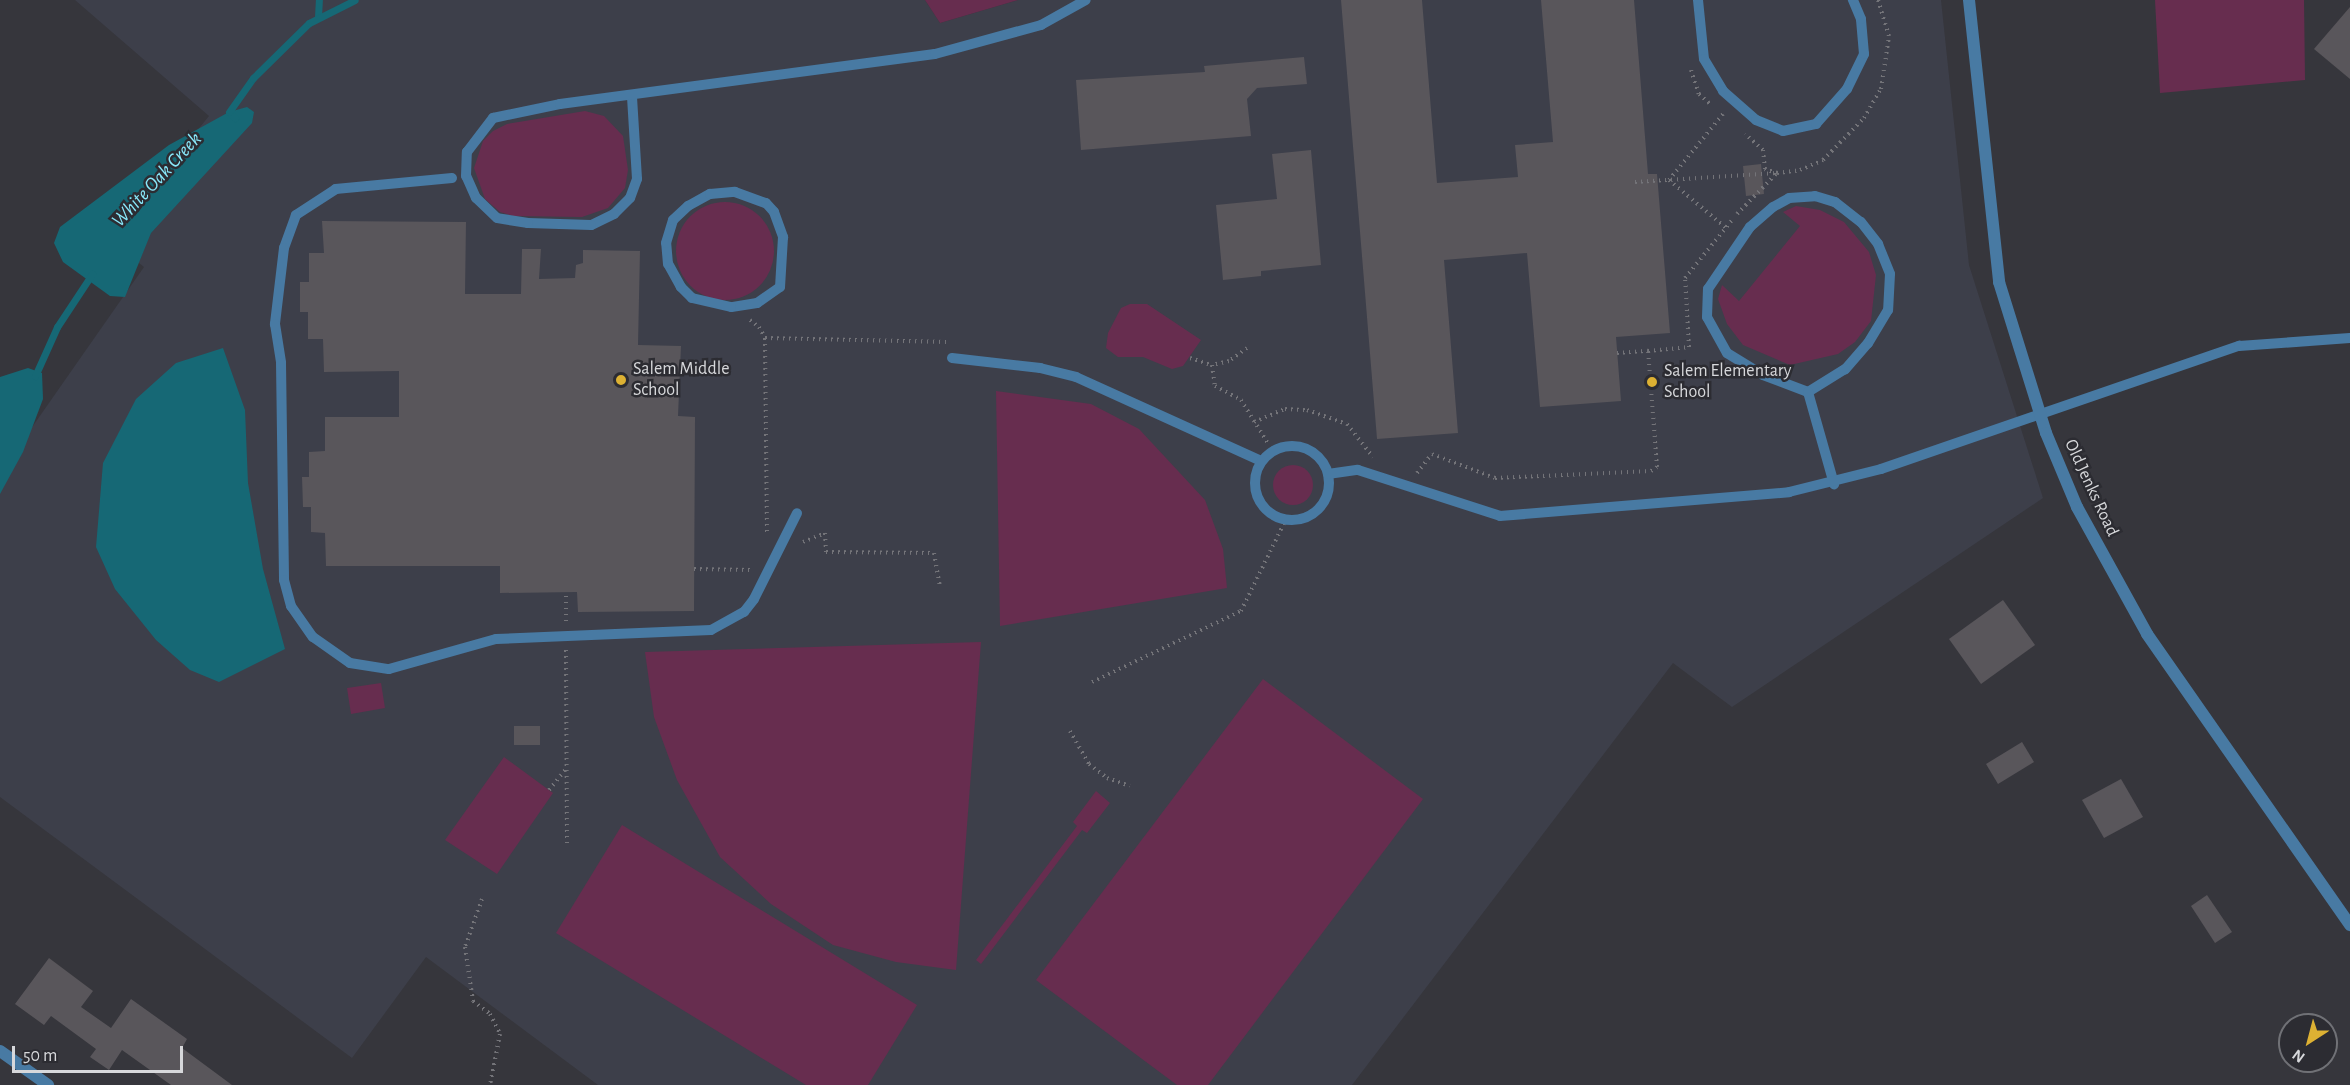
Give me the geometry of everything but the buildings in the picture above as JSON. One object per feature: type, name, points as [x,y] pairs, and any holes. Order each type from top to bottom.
[{"type":"street","name":"Old Jenks Road","points":[[1969,0],[1999,282],[2040,412],[2077,507],[2147,634],[2350,925]]},
{"type":"street","points":[[0,1051],[48,1085]]},
{"type":"lane","points":[[632,97],[637,178],[630,198],[614,214],[591,225],[528,223],[497,218],[476,198],[466,176],[467,152],[493,118],[560,105],[935,54],[1041,25],[1086,0]]},
{"type":"lane","points":[[1698,0],[1704,59],[1723,91],[1756,120],[1783,131],[1816,123],[1847,89],[1864,54],[1861,20],[1853,0]]},
{"type":"lane","points":[[452,178],[336,189],[296,215],[284,248],[275,324],[281,363],[284,580],[300,622],[329,651],[360,665],[389,669],[496,639],[566,634],[711,630],[744,612],[769,570],[797,513]]},
{"type":"lane","points":[[735,192],[766,203],[774,212],[783,237],[780,287],[757,303],[731,308],[692,298],[668,264],[666,243],[673,219],[710,194],[735,192]]},
{"type":"lane","points":[[1815,195],[1835,202],[1861,222],[1878,244],[1890,274],[1888,310],[1868,343],[1845,369],[1808,392],[1763,375],[1727,353],[1707,317],[1708,289],[1750,228],[1773,207],[1789,198],[1815,195]]},
{"type":"lane","points":[[1328,474],[1358,470],[1500,516],[1786,493],[1834,484],[2239,346],[2350,338]]},
{"type":"lane","points":[[952,358],[1040,368],[1076,377],[1261,461]]},
{"type":"lane","points":[[1808,392],[1834,484]]},
{"type":"lane","points":[[1292,445],[1304,448],[1319,459],[1328,474],[1327,493],[1318,508],[1309,516],[1286,519],[1273,515],[1257,497],[1254,484],[1261,461],[1272,451],[1292,445]]},
{"type":"path","points":[[1669,180],[1723,114]]},
{"type":"path","points":[[1617,353],[1689,346],[1685,278],[1726,228],[1777,173]]},
{"type":"path","points":[[1635,182],[1761,174]]},
{"type":"path","points":[[1669,180],[1726,228]]},
{"type":"path","points":[[738,321],[748,319],[759,327],[765,338],[768,542]]},
{"type":"path","points":[[765,338],[953,342]]},
{"type":"path","points":[[1190,357],[1212,365],[1229,361],[1247,348]]},
{"type":"path","points":[[1408,472],[1415,475],[1432,454],[1495,478],[1651,471],[1659,459],[1648,351]]},
{"type":"path","points":[[1212,365],[1215,386],[1241,400],[1272,451]]},
{"type":"path","points":[[1254,422],[1285,409],[1307,410],[1347,424],[1373,458],[1382,461]]},
{"type":"path","points":[[1092,682],[1241,611],[1286,519]]},
{"type":"path","points":[[798,547],[816,533],[825,533],[826,552],[934,553],[940,587]]},
{"type":"path","points":[[694,570],[769,570]]},
{"type":"path","points":[[566,592],[567,843]]},
{"type":"path","points":[[1070,730],[1089,764],[1107,778],[1130,786]]},
{"type":"path","points":[[549,790],[567,769]]},
{"type":"path","points":[[482,899],[465,946],[473,1001],[490,1014],[500,1034],[490,1085]]},
{"type":"shaded area","points":[[75,0],[925,0],[940,23],[1018,0],[1941,0],[1969,265],[2043,498],[1732,707],[1673,663],[1352,1085],[598,1085],[426,957],[352,1058],[0,797],[0,473],[144,267],[109,239],[209,116]]},
{"type":"shaded area","points":[[925,0],[1018,0],[940,23]]},
{"type":"shaded area","points":[[2155,0],[2304,0],[2305,80],[2160,93]]},
{"type":"shaded area","points":[[585,111],[604,116],[623,136],[628,170],[625,188],[608,208],[582,217],[513,216],[500,212],[485,199],[474,168],[483,141],[493,131],[507,124]]},
{"type":"shaded area","points":[[725,202],[744,206],[759,217],[770,232],[774,251],[770,270],[759,285],[744,296],[725,300],[706,296],[691,285],[680,270],[676,251],[680,232],[691,217],[706,206]]},
{"type":"shaded area","points":[[1796,206],[1820,210],[1844,222],[1869,252],[1876,275],[1871,321],[1855,342],[1838,354],[1790,365],[1743,345],[1727,324],[1718,299],[1722,285],[1739,301],[1800,226],[1783,212]]},
{"type":"shaded area","points":[[1130,304],[1147,304],[1201,340],[1183,366],[1172,369],[1143,357],[1118,357],[1106,348],[1108,333],[1121,308]]},
{"type":"shaded area","points":[[996,391],[1091,404],[1139,429],[1205,500],[1223,549],[1227,588],[1000,626]]},
{"type":"shaded area","points":[[1293,465],[1301,466],[1307,471],[1312,477],[1312,493],[1307,499],[1301,504],[1293,505],[1285,504],[1279,499],[1274,493],[1273,485],[1274,477],[1279,471],[1285,466]]},
{"type":"shaded area","points":[[981,642],[956,970],[896,962],[833,945],[771,904],[720,857],[677,780],[654,717],[645,652]]},
{"type":"shaded area","points":[[1263,679],[1423,799],[1208,1085],[1177,1085],[1036,980]]},
{"type":"shaded area","points":[[381,683],[385,708],[351,714],[347,688]]},
{"type":"shaded area","points":[[504,757],[553,793],[497,874],[445,840]]},
{"type":"shaded area","points":[[1096,791],[1110,803],[1087,833],[1082,830],[981,964],[976,960],[1077,826],[1073,822]]},
{"type":"shaded area","points":[[622,825],[917,1005],[868,1085],[806,1085],[556,933]]},
{"type":"water","points":[[247,107],[254,112],[252,123],[151,233],[125,297],[110,296],[63,262],[54,243],[60,227],[169,145],[229,112]]},
{"type":"water","points":[[223,348],[245,410],[248,483],[263,569],[285,649],[219,682],[190,670],[156,640],[115,589],[96,547],[103,463],[136,399],[176,363]]},
{"type":"water","points":[[28,368],[42,373],[43,399],[23,452],[0,494],[0,377]]},
{"type":"waterway","points":[[318,17],[319,0]]},
{"type":"waterway","name":"White Oak Creek","points":[[235,118],[229,112],[253,78],[309,23],[355,0]]},
{"type":"waterway","name":"White Oak Creek","points":[[35,376],[57,327],[92,274]]},
{"type":"place","name":"Salem Middle School","points":[[621,380]]},
{"type":"place","name":"Salem Elementary School","points":[[1652,382]]}]
